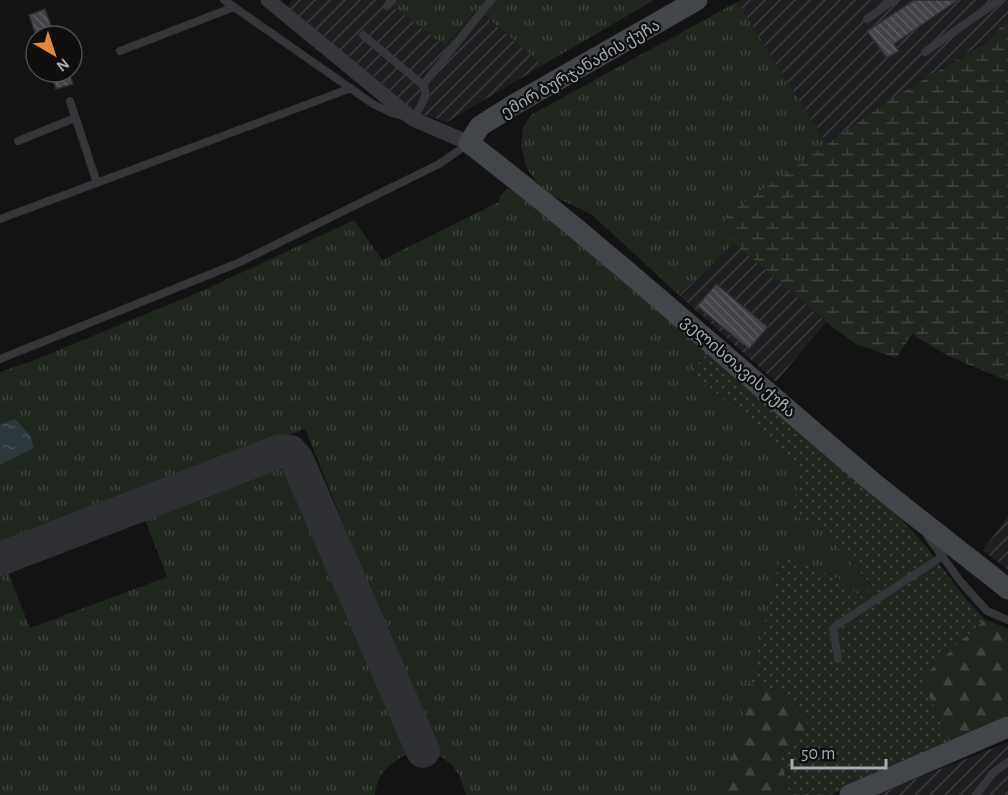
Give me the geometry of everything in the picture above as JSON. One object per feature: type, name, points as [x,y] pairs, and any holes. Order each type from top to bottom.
[{"type":"street","name":"ემირ ბურჯანაძის ქუჩა","points":[[470,143],[480,126],[510,107],[697,0]]},
{"type":"street","points":[[274,2],[414,119],[470,143]]},
{"type":"street","name":"ველისთავის ქუჩა","points":[[470,143],[647,287],[870,479],[1008,589]]},
{"type":"street","points":[[850,795],[1008,727]]},
{"type":"lane","points":[[224,0],[373,104],[392,113],[414,119],[426,96],[423,84],[363,35]]},
{"type":"lane","points":[[423,84],[491,0]]},
{"type":"lane","points":[[867,19],[894,0]]},
{"type":"lane","points":[[925,52],[999,0]]},
{"type":"lane","points":[[120,51],[234,7]]},
{"type":"lane","points":[[0,219],[351,88]]},
{"type":"lane","points":[[70,101],[97,183]]},
{"type":"lane","points":[[18,141],[75,118]]},
{"type":"lane","points":[[0,359],[238,263],[439,164],[470,143]]},
{"type":"lane","points":[[908,509],[961,582],[987,610],[1008,620]]},
{"type":"lane","points":[[838,659],[832,637],[833,629],[837,625],[943,556]]},
{"type":"lane","points":[[976,795],[993,773],[1008,762]]},
{"type":"shaded area","points":[[292,0],[385,0],[445,46],[476,9],[543,65],[447,122],[411,111],[285,9]]},
{"type":"shaded area","points":[[741,0],[1008,0],[1008,19],[985,42],[891,99],[827,144],[737,2]]},
{"type":"shaded area","points":[[734,243],[826,322],[776,382],[679,295]]},
{"type":"shaded area","points":[[1008,516],[1008,570],[983,550]]},
{"type":"shaded area","points":[[1008,742],[1008,795],[876,795]]},
{"type":"green space","points":[[385,0],[654,0],[543,65],[477,9],[445,46]]},
{"type":"green space","points":[[737,2],[827,144],[725,216],[734,243],[679,295],[591,214],[551,195],[535,180],[526,167],[521,146],[523,128],[531,115]]},
{"type":"green space","points":[[1008,19],[1008,381],[948,356],[912,334],[896,358],[858,345],[831,326],[734,243],[725,216],[891,99],[985,43]]},
{"type":"green space","points":[[507,189],[513,190],[712,349],[691,371],[802,468],[791,513],[822,529],[873,588],[860,597],[841,580],[781,556],[727,780],[718,795],[466,795],[456,771],[437,754],[305,429],[36,529],[0,545],[0,465],[34,448],[15,419],[0,424],[0,372],[202,291],[354,220],[382,260],[499,202],[500,196]]},
{"type":"green space","points":[[712,349],[873,488],[925,545],[969,603],[985,619],[921,678],[949,741],[831,795],[790,795],[779,753],[810,726],[775,689],[750,684],[781,555],[841,580],[860,597],[873,587],[822,529],[791,513],[802,468],[691,371]]},
{"type":"green space","points":[[275,465],[284,465],[293,471],[408,753],[386,770],[378,780],[375,795],[0,795],[0,575],[7,570],[30,628],[167,577],[143,515]]},
{"type":"green space","points":[[985,619],[1008,629],[1008,716],[949,741],[921,678]]},
{"type":"green space","points":[[750,684],[775,689],[810,726],[779,753],[790,795],[718,795],[727,780]]},
{"type":"water","points":[[15,419],[30,435],[34,448],[0,465],[0,424]]},
{"type":"building","points":[[914,0],[958,0],[894,44],[899,51],[887,58],[867,31]]},
{"type":"building","points":[[45,9],[51,24],[32,24],[29,15]]},
{"type":"building","points":[[54,84],[73,84],[56,89]]},
{"type":"building","points":[[716,284],[768,327],[749,349],[697,306]]},
{"type":"taxiway","points":[[0,559],[280,451],[290,452],[297,460],[423,751]]}]
